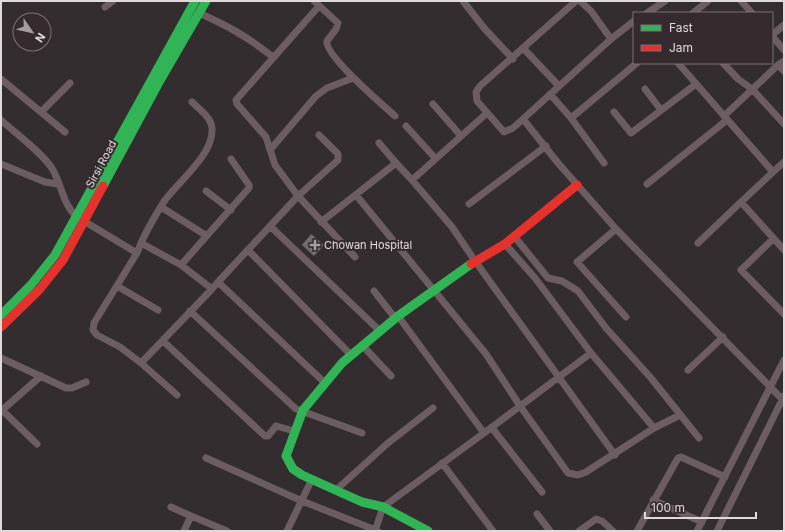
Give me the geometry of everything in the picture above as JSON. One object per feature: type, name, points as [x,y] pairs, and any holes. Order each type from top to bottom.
[{"type":"main road","name":"Sirsi Road","points":[[2,312],[31,285],[55,255],[80,219],[176,50],[206,1]]},
{"type":"main road","name":"Sirsi Road","points":[[1,327],[39,290],[63,260],[80,219],[193,2]]},
{"type":"main road","points":[[428,531],[383,507],[362,502],[293,469],[286,456],[287,449],[302,412],[351,354],[396,317],[474,261],[505,244],[577,185]]},
{"type":"street","points":[[105,7],[113,1]]},
{"type":"street","points":[[463,1],[484,28],[513,58]]},
{"type":"street","points":[[576,1],[524,49],[480,86],[476,92],[477,101],[504,132],[514,128],[558,85],[633,22]]},
{"type":"street","points":[[580,1],[591,11],[611,39]]},
{"type":"street","points":[[648,12],[665,1]]},
{"type":"street","points":[[694,12],[708,1]]},
{"type":"street","points":[[741,1],[751,12]]},
{"type":"street","points":[[355,257],[298,196],[280,174],[266,137],[237,104],[236,100],[317,4],[338,23],[326,44],[342,67],[395,116]]},
{"type":"street","points":[[199,13],[232,28],[252,40],[273,57]]},
{"type":"street","points":[[773,35],[784,24]]},
{"type":"street","points":[[773,37],[784,50]]},
{"type":"street","points":[[524,49],[558,85]]},
{"type":"street","points":[[647,184],[725,118],[752,89],[781,63],[784,71]]},
{"type":"street","points":[[571,118],[636,64]]},
{"type":"street","points":[[679,64],[773,172]]},
{"type":"street","points":[[724,64],[738,79],[752,89],[784,124]]},
{"type":"street","points":[[270,150],[316,96],[327,88],[353,78]]},
{"type":"street","points":[[1,79],[65,132]]},
{"type":"street","points":[[41,112],[70,83]]},
{"type":"street","points":[[614,112],[631,133],[696,84]]},
{"type":"street","points":[[646,89],[661,110]]},
{"type":"street","points":[[550,94],[571,118],[604,163]]},
{"type":"street","points":[[177,395],[141,363],[120,347],[97,335],[93,330],[94,324],[137,253],[149,226],[161,207],[210,146],[212,127],[210,120],[192,102]]},
{"type":"street","points":[[433,104],[461,136]]},
{"type":"street","points":[[412,180],[487,113]]},
{"type":"street","points":[[523,119],[577,185],[616,229],[723,337],[770,388],[783,397],[716,531]]},
{"type":"street","points":[[1,120],[38,153],[53,170],[70,211],[80,219],[137,253]]},
{"type":"street","points":[[406,126],[435,158]]},
{"type":"street","points":[[141,363],[298,196],[338,160],[339,157],[319,135]]},
{"type":"street","points":[[379,143],[440,211],[474,261],[615,454]]},
{"type":"street","points":[[469,204],[546,146]]},
{"type":"street","points":[[180,265],[247,192],[249,184],[231,159]]},
{"type":"street","points":[[698,243],[784,162]]},
{"type":"street","points":[[322,222],[396,163]]},
{"type":"street","points":[[1,164],[45,182],[58,184]]},
{"type":"street","points":[[206,190],[231,210]]},
{"type":"street","points":[[356,195],[486,354],[520,406],[565,469],[572,475],[586,472],[654,428],[680,415]]},
{"type":"street","points":[[741,202],[784,250]]},
{"type":"street","points":[[161,207],[207,236]]},
{"type":"street","points":[[270,226],[380,331]]},
{"type":"street","points":[[616,229],[577,262],[626,317]]},
{"type":"street","points":[[514,236],[548,278],[562,281],[578,291],[699,438]]},
{"type":"street","points":[[773,239],[741,270],[784,314]]},
{"type":"street","points":[[141,243],[180,265],[212,289]]},
{"type":"street","points":[[505,244],[536,278],[591,352],[654,428]]},
{"type":"street","points":[[248,250],[351,354]]},
{"type":"street","points":[[218,282],[325,383]]},
{"type":"street","points":[[117,286],[158,310]]},
{"type":"street","points":[[374,291],[396,317],[484,433]]},
{"type":"street","points":[[190,311],[296,409],[362,433]]},
{"type":"street","points":[[688,370],[723,337]]},
{"type":"street","points":[[163,341],[265,436],[268,436],[276,426],[294,431]]},
{"type":"street","points":[[362,345],[391,376]]},
{"type":"street","points":[[206,458],[302,501],[376,531],[383,507],[492,428],[591,352]]},
{"type":"street","points":[[1,358],[66,388],[72,388],[86,382]]},
{"type":"street","points":[[697,531],[784,360]]},
{"type":"street","points":[[37,444],[2,410],[41,376]]},
{"type":"street","points":[[336,490],[388,443],[433,408]]},
{"type":"street","points":[[492,428],[542,492]]},
{"type":"street","points":[[637,531],[653,500],[678,458],[681,457],[725,477]]},
{"type":"street","points":[[442,463],[492,531]]},
{"type":"street","points":[[288,531],[312,479]]},
{"type":"street","points":[[653,500],[702,522]]},
{"type":"street","points":[[171,507],[227,531]]},
{"type":"street","points":[[537,514],[550,531]]},
{"type":"street","points":[[184,531],[191,516]]},
{"type":"street","points":[[579,531],[596,519],[602,521],[613,531]]},
{"type":"building","points":[[311,234],[324,245],[314,256],[302,245]]},
{"type":"traffic: fast","points":[[1,315],[31,285],[55,255],[195,1]]},
{"type":"traffic: fast","points":[[103,186],[158,84],[206,1]]},
{"type":"traffic: fast","points":[[428,531],[383,507],[362,502],[302,475],[293,469],[286,456],[303,410],[342,363],[398,316],[471,264]]},
{"type":"traffic: jam","points":[[471,264],[505,244],[577,185]]},
{"type":"traffic: jam","points":[[1,327],[39,290],[63,260],[103,186]]},
{"type":"place","name":"Chowan Hospital","points":[[315,245]]}]
